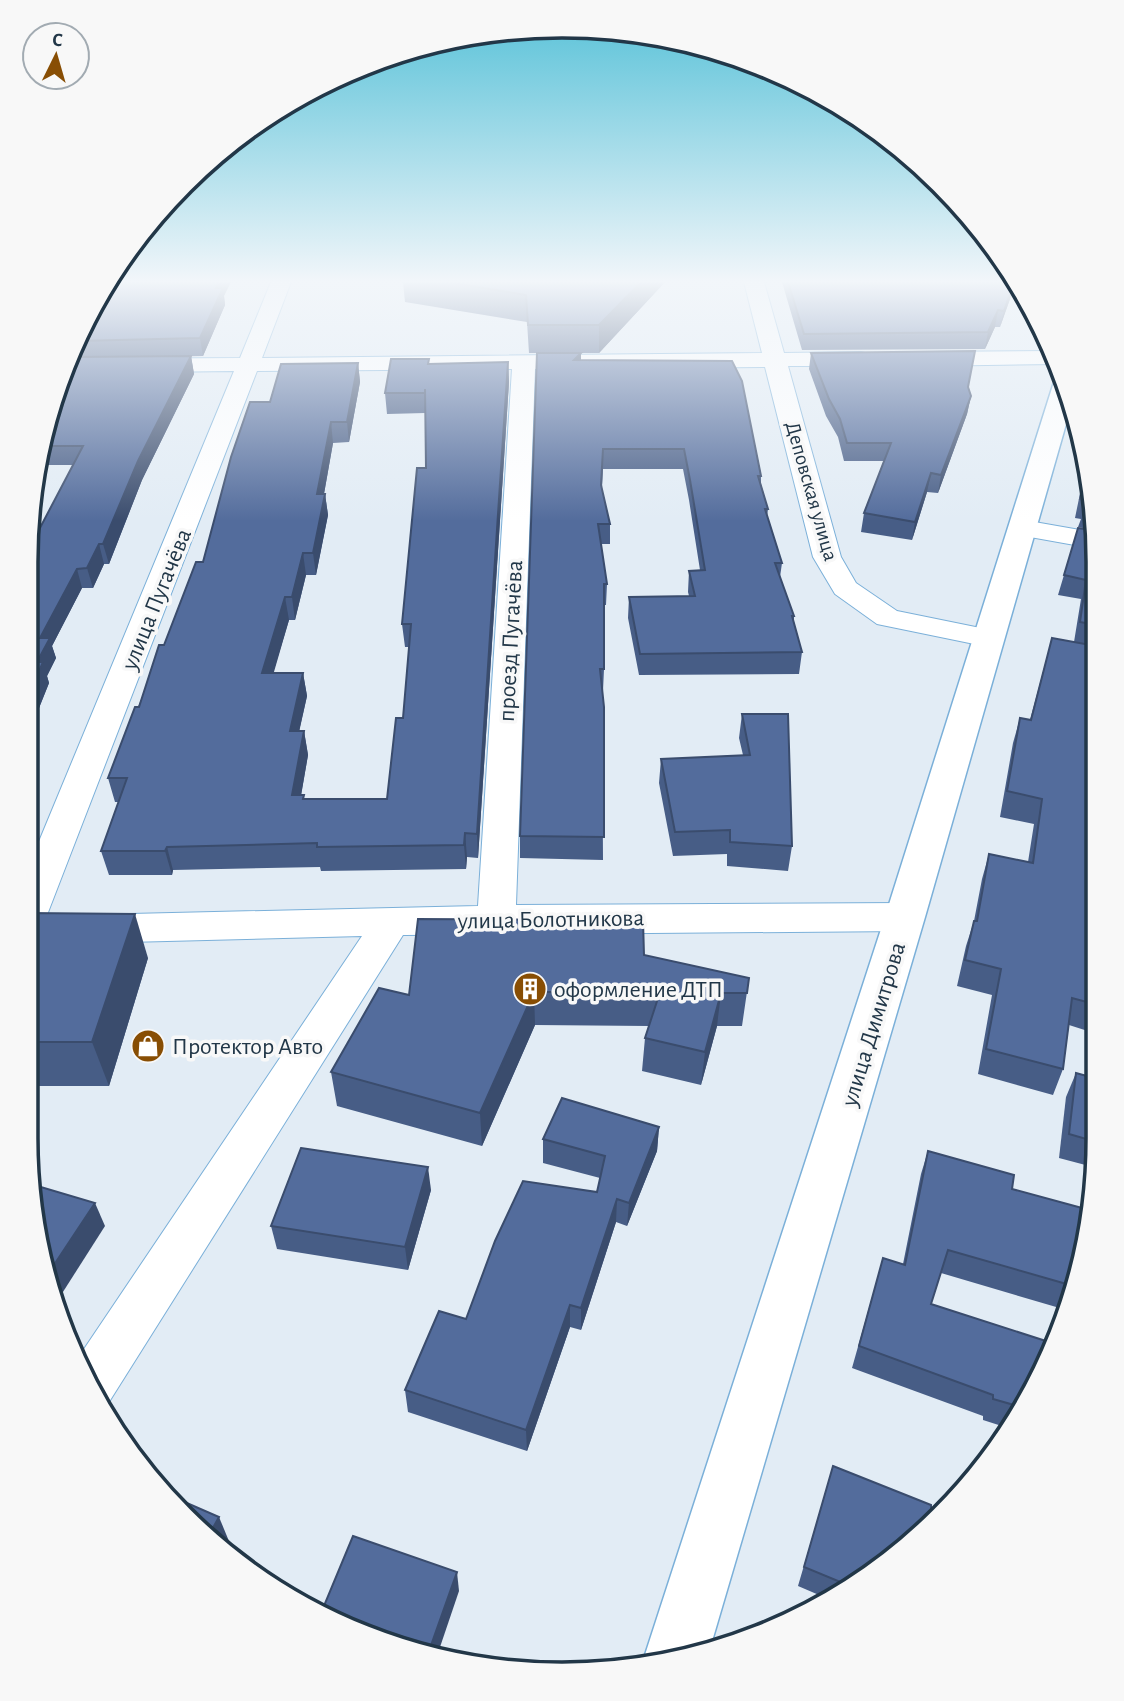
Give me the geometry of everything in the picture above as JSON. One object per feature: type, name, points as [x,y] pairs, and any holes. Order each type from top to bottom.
[{"type":"street","points":[[77,366],[576,361]]},
{"type":"street","name":"Деповская улица","points":[[776,361],[827,557],[845,588],[888,618],[989,638]]},
{"type":"street","name":"проезд Пугачёва","points":[[496,919],[524,362]]},
{"type":"street","name":"улица Пугачёва","points":[[38,890],[250,364]]},
{"type":"street","name":"улица Димитрова","points":[[679,1649],[905,917],[1060,401]]},
{"type":"street","points":[[1023,528],[1085,539]]},
{"type":"street","name":"улица Болотникова","points":[[38,930],[496,919],[905,917]]},
{"type":"street","points":[[95,1377],[391,923]]},
{"type":"building","points":[[78,361],[188,361],[138,461],[103,544],[99,544],[87,568],[77,569],[40,638],[50,638],[38,660],[40,528],[83,446],[52,446]]},
{"type":"building","points":[[391,361],[429,361],[428,364],[508,362],[477,834],[465,833],[464,845],[317,847],[317,843],[167,847],[165,851],[101,851],[127,778],[108,778],[135,707],[139,707],[159,645],[164,645],[196,562],[203,562],[231,457],[250,402],[270,402],[281,364],[358,363],[347,422],[331,422],[317,494],[325,494],[313,553],[303,553],[292,597],[285,597],[262,673],[303,673],[290,731],[304,731],[292,795],[304,795],[303,799],[387,799],[396,718],[403,718],[411,624],[402,624],[417,468],[426,468],[425,389],[425,393],[385,393]]},
{"type":"building","points":[[537,361],[732,361],[742,381],[761,476],[758,476],[768,509],[765,509],[782,563],[775,563],[794,616],[802,652],[640,654],[629,597],[695,596],[689,571],[705,570],[690,480],[684,449],[603,449],[601,485],[610,524],[598,524],[607,584],[604,584],[604,669],[600,669],[604,707],[604,837],[520,836]]},
{"type":"building","points":[[814,361],[973,361],[968,387],[971,396],[941,475],[931,473],[915,522],[864,513],[891,443],[847,443],[840,419]]},
{"type":"building","points":[[1078,528],[1084,529],[1086,580],[1064,575]]},
{"type":"building","points":[[1086,580],[1086,623],[1080,622]]},
{"type":"building","points":[[1052,638],[1086,644],[1086,1002],[1072,998],[1063,1069],[986,1049],[1001,969],[965,960],[974,921],[977,921],[989,854],[1033,863],[1042,799],[1007,791],[1020,718],[1031,720]]},
{"type":"building","points":[[742,714],[788,714],[792,846],[730,842],[730,830],[675,832],[661,759],[750,755]]},
{"type":"building","points":[[38,913],[135,914],[92,1042],[38,1042]]},
{"type":"building","points":[[418,919],[643,920],[644,955],[749,978],[747,993],[721,993],[705,1052],[645,1038],[660,992],[534,992],[480,1113],[331,1072],[379,988],[409,995]]},
{"type":"building","points":[[1076,1073],[1086,1076],[1086,1139],[1069,1134]]},
{"type":"building","points":[[562,1098],[659,1127],[629,1203],[617,1199],[581,1308],[570,1305],[526,1430],[405,1390],[439,1311],[466,1319],[495,1241],[523,1181],[597,1192],[605,1156],[543,1139]]},
{"type":"building","points":[[301,1148],[428,1167],[405,1247],[271,1226]]},
{"type":"building","points":[[928,1151],[1014,1175],[1012,1189],[1081,1208],[1065,1284],[948,1250],[931,1304],[1045,1341],[1013,1405],[859,1346],[883,1258],[905,1265]]},
{"type":"building","points":[[41,1187],[95,1203],[54,1265]]},
{"type":"building","points":[[833,1466],[931,1505],[932,1509],[907,1533],[840,1582],[804,1567]]},
{"type":"building","points":[[186,1503],[219,1517],[213,1529]]},
{"type":"building","points":[[353,1536],[457,1572],[431,1646],[362,1623],[324,1606]]},
{"type":"place","name":"оформление ДТП","points":[[530,989]]},
{"type":"place","name":"Протектор Авто","points":[[148,1046]]}]
